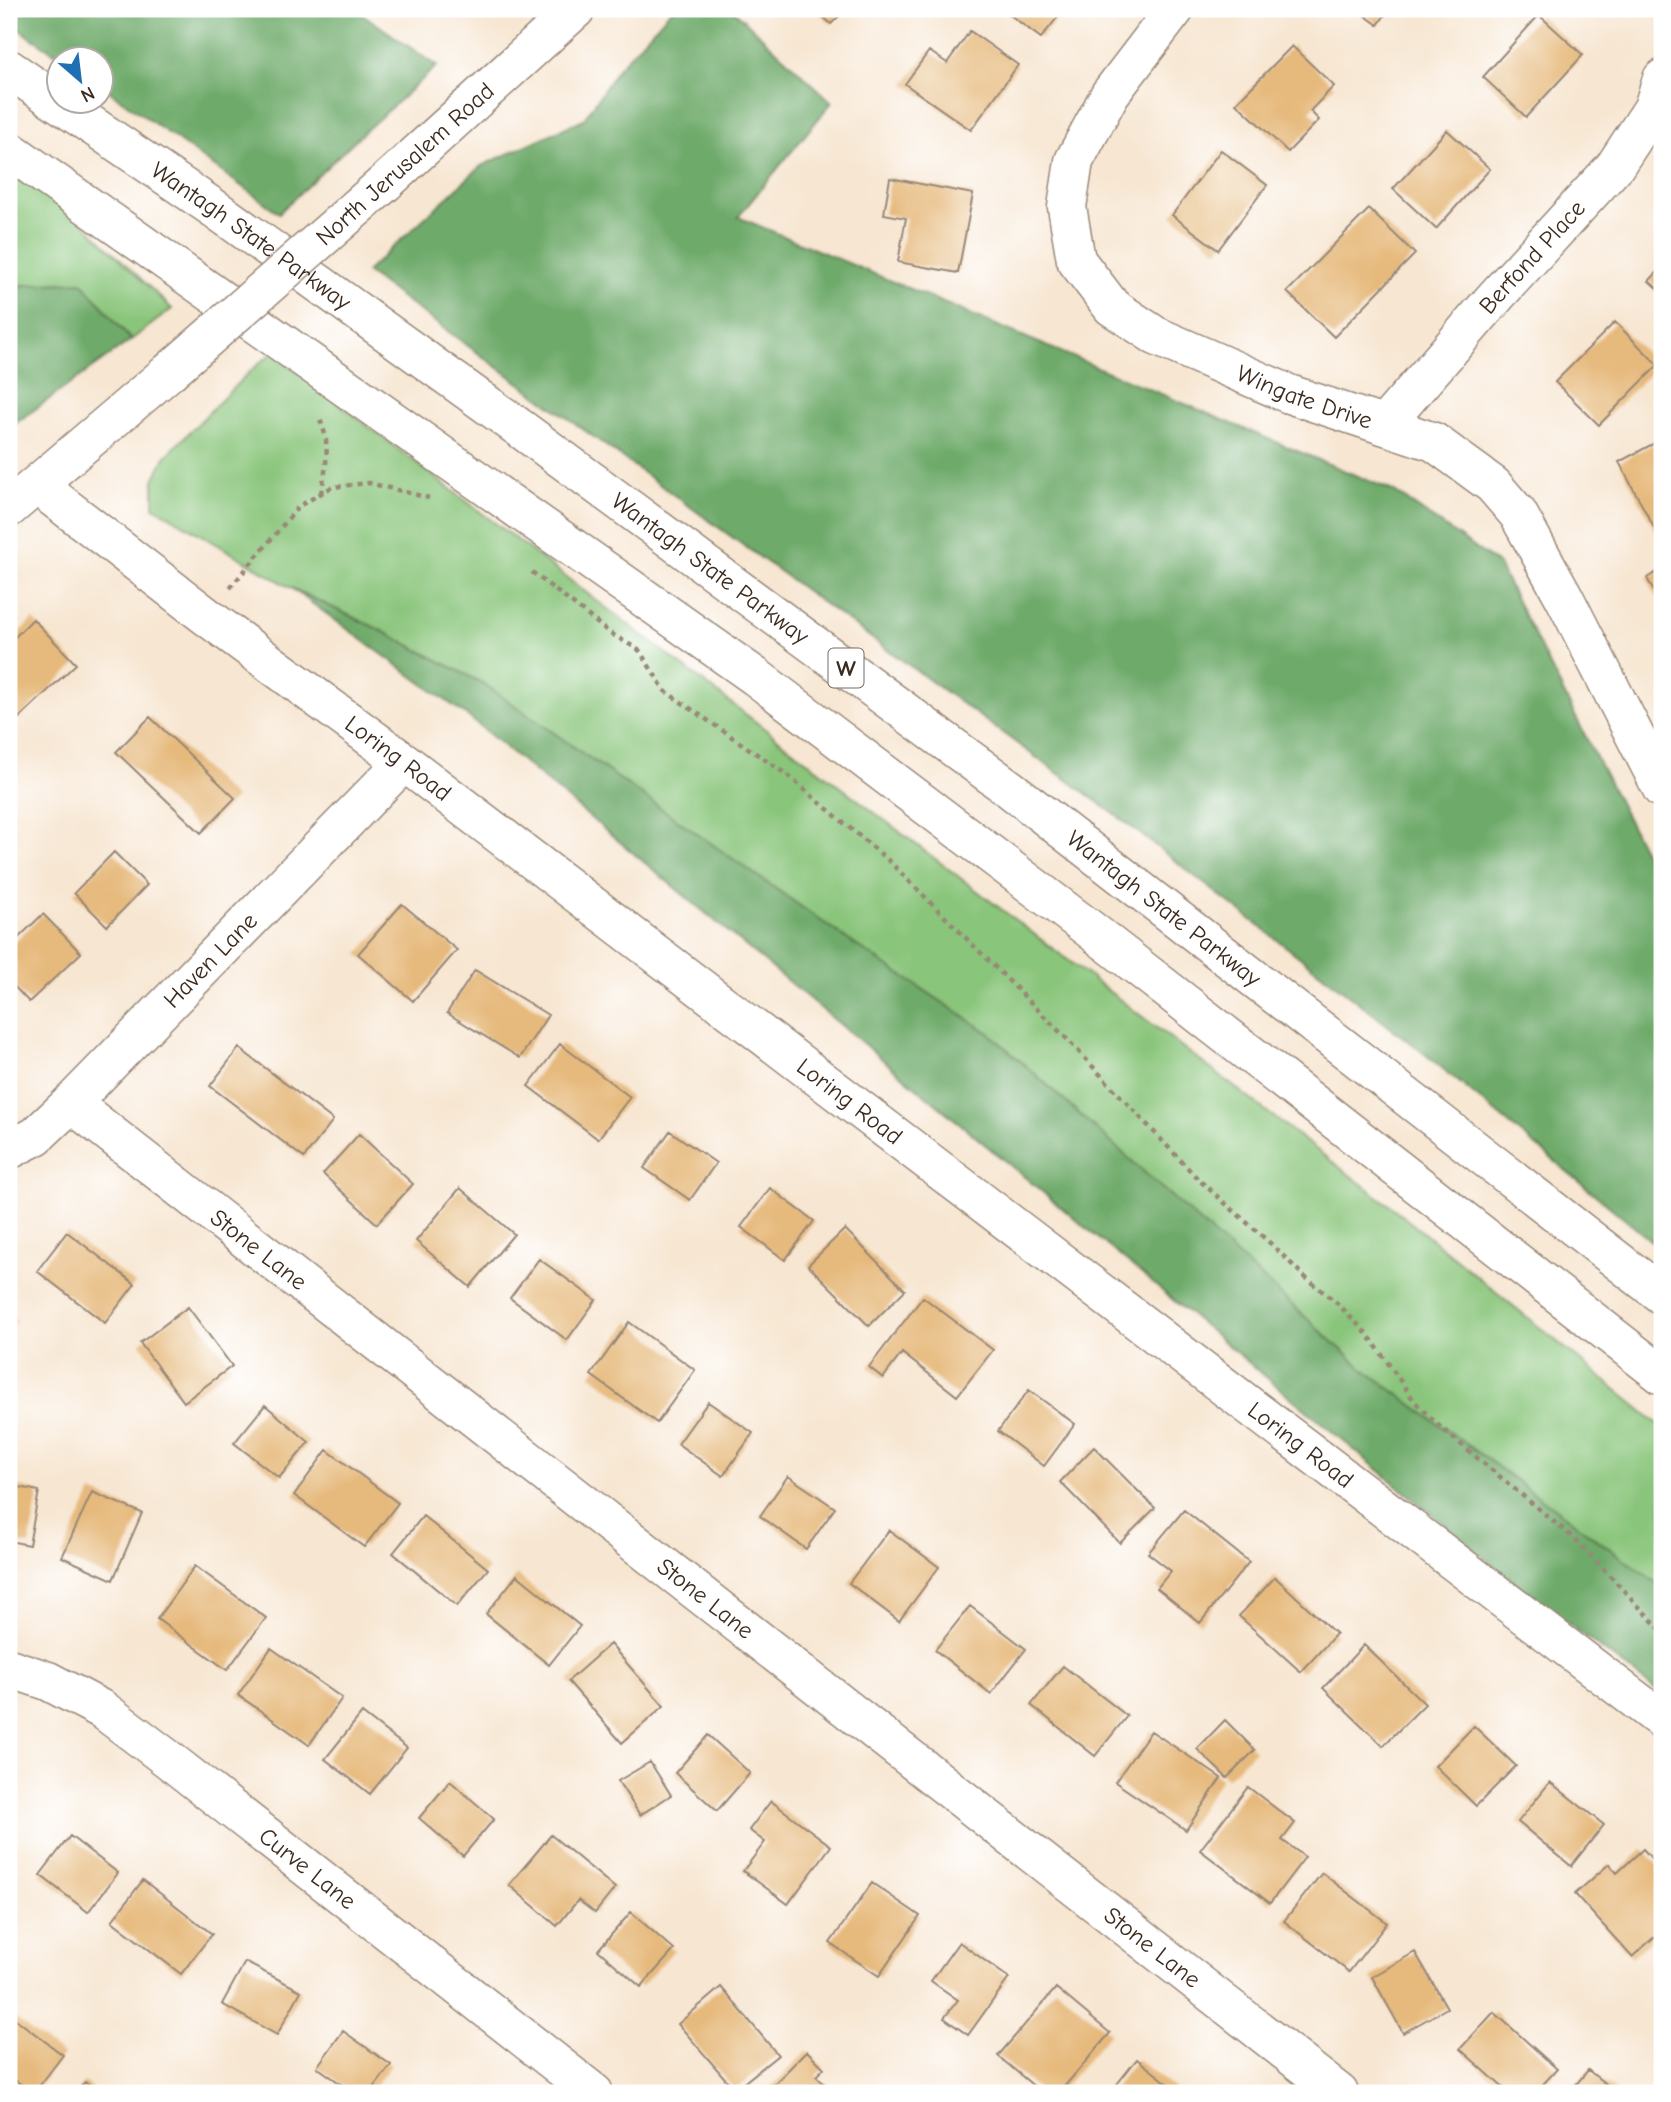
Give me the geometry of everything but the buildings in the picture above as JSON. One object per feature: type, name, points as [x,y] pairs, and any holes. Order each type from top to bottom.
[{"type":"main road","name":"North Jerusalem Road","points":[[23,497],[385,183],[576,9]]},
{"type":"main road","name":"Wingate Drive","points":[[1175,9],[1110,94],[1074,161],[1067,207],[1076,260],[1112,307],[1156,336],[1289,394],[1434,442],[1493,485],[1518,514],[1654,750],[1662,789]]},
{"type":"main road","name":"Wantagh State Parkway","points":[[9,69],[218,211],[510,421],[1010,789],[1662,1295]]},
{"type":"main road","name":"Berfond Place","points":[[1384,425],[1497,295],[1615,166],[1653,108],[1662,79]]},
{"type":"main road","name":"W","points":[[9,150],[756,677],[1091,930],[1662,1375]]},
{"type":"main road","name":"Loring Road","points":[[23,497],[206,616],[404,762],[1662,1720]]},
{"type":"main road","name":"Haven Lane","points":[[9,1150],[36,1136],[71,1103],[404,762]]},
{"type":"main road","name":"Stone Lane","points":[[71,1103],[1339,2093]]},
{"type":"main road","name":"Curve Lane","points":[[9,1668],[48,1681],[103,1710],[594,2093]]},
{"type":"path","points":[[206,616],[299,506],[332,487],[369,483],[432,498]]},
{"type":"path","points":[[531,572],[610,633],[639,650],[665,691],[786,774],[889,861],[1066,1038],[1199,1180],[1336,1302],[1369,1336],[1415,1402],[1439,1426],[1577,1541],[1662,1631]]},
{"type":"green space","points":[[9,9],[355,9],[437,66],[279,213],[116,96],[116,46],[46,47],[9,23]]},
{"type":"green space","points":[[672,9],[732,9],[832,102],[738,217],[1393,491],[1498,564],[1662,887],[1662,1250],[1425,1054],[1117,816],[366,272],[481,166],[584,119],[619,67]]},
{"type":"green space","points":[[9,171],[76,216],[172,309],[131,340],[82,282],[9,286]]},
{"type":"green space","points":[[82,282],[131,340],[9,428],[9,286]]},
{"type":"green space","points":[[272,353],[1393,1208],[1662,1427],[1662,1587],[1362,1368],[989,1033],[854,944],[484,684],[291,588],[154,507],[154,480],[165,457],[247,374]]},
{"type":"green space","points":[[291,588],[484,684],[854,944],[989,1033],[1362,1368],[1662,1587],[1662,1695],[1515,1583],[470,718]]}]
